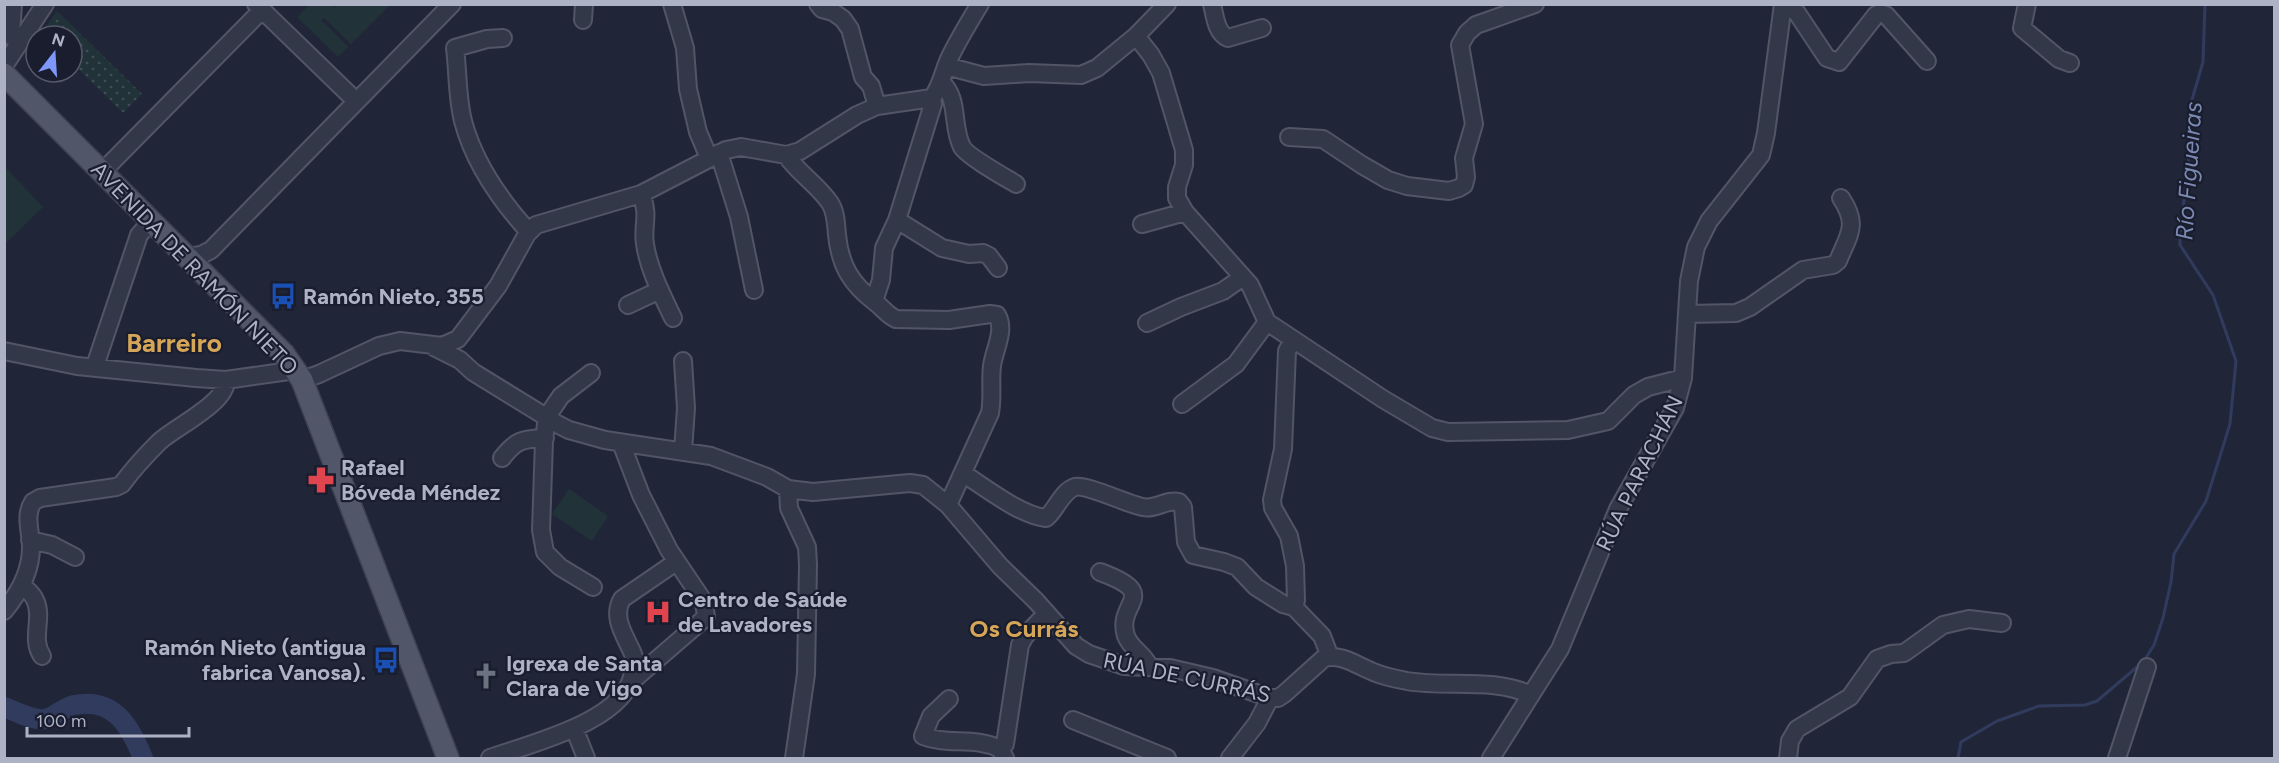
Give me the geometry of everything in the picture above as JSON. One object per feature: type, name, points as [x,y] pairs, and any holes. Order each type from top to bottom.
[{"type":"main road","name":"AVENIDA DE RAMÓN NIETO","points":[[4,74],[189,257],[284,354],[299,375],[448,759]]},
{"type":"street","points":[[13,4],[11,36],[19,42]]},
{"type":"street","points":[[4,66],[45,4]]},
{"type":"street","points":[[189,257],[211,250],[452,4]]},
{"type":"street","points":[[672,4],[684,48],[688,89],[698,132],[714,156],[738,217],[754,290]]},
{"type":"street","points":[[818,4],[822,9],[833,12],[843,19],[850,29],[863,77],[871,86],[877,106]]},
{"type":"street","points":[[874,301],[881,280],[884,248],[897,220],[933,105],[932,98],[966,26],[980,4]]},
{"type":"street","points":[[1212,4],[1219,31],[1223,36],[1228,38],[1262,28]]},
{"type":"street","points":[[1290,137],[1323,139],[1388,180],[1407,186],[1449,191],[1459,188],[1464,185],[1466,177],[1464,158],[1474,124],[1460,45],[1476,24],[1535,4]]},
{"type":"street","points":[[1784,4],[1797,13],[1827,58],[1834,62],[1839,62],[1845,57],[1876,15],[1880,13],[1886,15],[1927,61]]},
{"type":"street","name":"RÚA PARACHÁN","points":[[1491,759],[1560,649],[1618,508],[1675,408],[1683,378],[1689,281],[1696,247],[1709,221],[1761,155],[1784,4]]},
{"type":"street","points":[[2027,4],[2022,28],[2059,59],[2070,63]]},
{"type":"street","points":[[944,74],[1081,75],[1097,68],[1136,36],[1164,6]]},
{"type":"street","points":[[103,171],[259,7],[356,101]]},
{"type":"street","points":[[1136,36],[1151,54],[1161,73],[1184,150],[1184,165],[1177,187],[1177,198],[1185,212],[1250,285],[1267,322],[1383,399],[1432,428],[1448,432],[1568,430],[1608,421],[1634,395],[1648,387],[1683,378]]},
{"type":"street","points":[[503,38],[487,39],[455,48],[463,122],[479,162],[499,196],[529,232]]},
{"type":"street","points":[[944,74],[952,97],[957,128],[964,150],[1016,184]]},
{"type":"street","points":[[434,347],[450,344],[458,339],[498,286],[529,232],[536,225],[657,188],[714,156],[741,147],[786,155],[800,151],[857,115],[877,106],[932,98]]},
{"type":"street","points":[[786,155],[830,203],[836,215],[839,248],[847,274],[861,291],[889,316],[896,319],[949,320],[990,314],[997,315],[999,319],[1000,329],[991,375],[990,413],[948,505]]},
{"type":"street","points":[[641,194],[647,215],[645,244],[660,290],[673,318]]},
{"type":"street","points":[[1687,314],[1736,313],[1750,307],[1803,270],[1833,265],[1838,261],[1852,225],[1850,211],[1841,198]]},
{"type":"street","points":[[1142,224],[1185,212]]},
{"type":"street","points":[[95,366],[139,235],[152,220]]},
{"type":"street","points":[[897,220],[942,248],[969,254],[983,253],[989,256],[998,268]]},
{"type":"street","points":[[1147,323],[1223,291],[1243,277]]},
{"type":"street","points":[[628,305],[660,290]]},
{"type":"street","points":[[1182,404],[1236,364],[1267,322]]},
{"type":"street","points":[[458,339],[460,360]]},
{"type":"street","points":[[1293,340],[1287,351],[1282,462],[1272,500],[1273,508],[1289,536],[1295,567],[1296,600],[1294,607]]},
{"type":"street","points":[[4,351],[77,366],[226,380],[319,374],[379,346],[400,342],[434,347],[460,360],[473,372],[569,430],[605,441],[683,451],[730,462],[767,477],[788,489],[789,508],[807,547],[806,674],[794,759]]},
{"type":"street","points":[[683,361],[686,408],[683,451]]},
{"type":"street","points":[[591,373],[561,396],[548,419],[541,530],[545,552],[561,567],[593,587]]},
{"type":"street","points":[[4,611],[22,586],[30,560],[28,513],[33,502],[40,498],[116,487],[122,484],[158,444],[217,399],[226,387],[226,380]]},
{"type":"street","points":[[502,458],[512,445],[522,439],[545,438]]},
{"type":"street","points":[[490,759],[574,728],[600,715],[615,704],[632,681],[706,617],[704,602],[676,562],[641,495],[623,448],[624,444]]},
{"type":"street","points":[[963,474],[1012,505],[1046,518],[1068,491],[1076,487],[1086,487],[1117,500],[1142,507],[1149,508],[1173,501],[1179,502],[1183,507],[1186,542],[1193,555],[1237,567],[1256,587],[1283,604],[1294,607],[1322,636],[1330,657],[1345,660],[1376,673],[1409,681],[1506,687],[1531,696]]},
{"type":"street","name":"RÚA DE CURRÁS","points":[[788,489],[813,492],[917,483],[923,485],[948,505],[1000,566],[1077,646],[1089,654],[1124,666],[1149,666],[1213,678],[1270,698],[1278,698],[1324,658],[1330,657]]},
{"type":"street","points":[[30,540],[52,545],[75,556]]},
{"type":"street","points":[[632,681],[635,659],[618,622],[617,607],[622,599],[676,562]]},
{"type":"street","points":[[1100,572],[1128,585],[1134,592],[1135,599],[1125,625],[1127,637],[1133,648],[1145,657],[1149,666]]},
{"type":"street","points":[[22,586],[34,597],[38,608],[37,647],[42,656]]},
{"type":"street","points":[[949,699],[931,716],[923,736],[936,741],[966,740],[1002,754],[1020,645],[1025,636],[1047,613]]},
{"type":"street","points":[[1788,759],[1790,741],[1797,729],[1850,697],[1877,659],[1890,654],[1904,653],[1943,625],[1969,618],[2002,623]]},
{"type":"street","points":[[633,653],[639,657],[657,658]]},
{"type":"street","points":[[2117,759],[2147,667]]},
{"type":"street","points":[[1230,759],[1257,723],[1270,698]]},
{"type":"street","points":[[1073,720],[1167,759]]},
{"type":"street","points":[[574,728],[586,759]]},
{"type":"shaded area","points":[[310,4],[336,5],[333,9],[338,5],[390,5],[351,44],[324,18],[321,20],[348,47],[338,57],[297,17]]},
{"type":"shaded area","points":[[57,11],[70,24],[48,24]]},
{"type":"shaded area","points":[[84,37],[142,94],[123,113],[84,75]]},
{"type":"shaded area","points":[[5,167],[43,207],[5,244]]},
{"type":"shaded area","points":[[569,489],[608,516],[592,541],[552,514]]},
{"type":"waterway","name":"Río Figueiras","points":[[1958,758],[1961,742],[1997,721],[2039,706],[2085,705],[2097,701],[2144,661],[2154,645],[2163,618],[2174,554],[2206,501],[2230,424],[2236,361],[2213,295],[2180,245],[2188,172],[2191,103],[2203,62],[2205,4]]},
{"type":"waterway","points":[[4,707],[29,717],[45,719],[74,705],[100,705],[119,716],[132,735],[143,758]]},
{"type":"place","name":"Ramón Nieto, 355","points":[[283,296]]},
{"type":"place","name":"Rafael Bóveda Méndez","points":[[321,480]]},
{"type":"place","name":"Centro de Saúde de Lavadores","points":[[658,612]]},
{"type":"place","name":"Ramón Nieto (antigua fabrica Vanosa).","points":[[386,660]]},
{"type":"place","name":"Igrexa de Santa Clara de Vigo","points":[[486,676]]},
{"type":"district","name":"Barreiro","points":[[174,343]]},
{"type":"district","name":"Os Currás","points":[[1024,629]]}]
